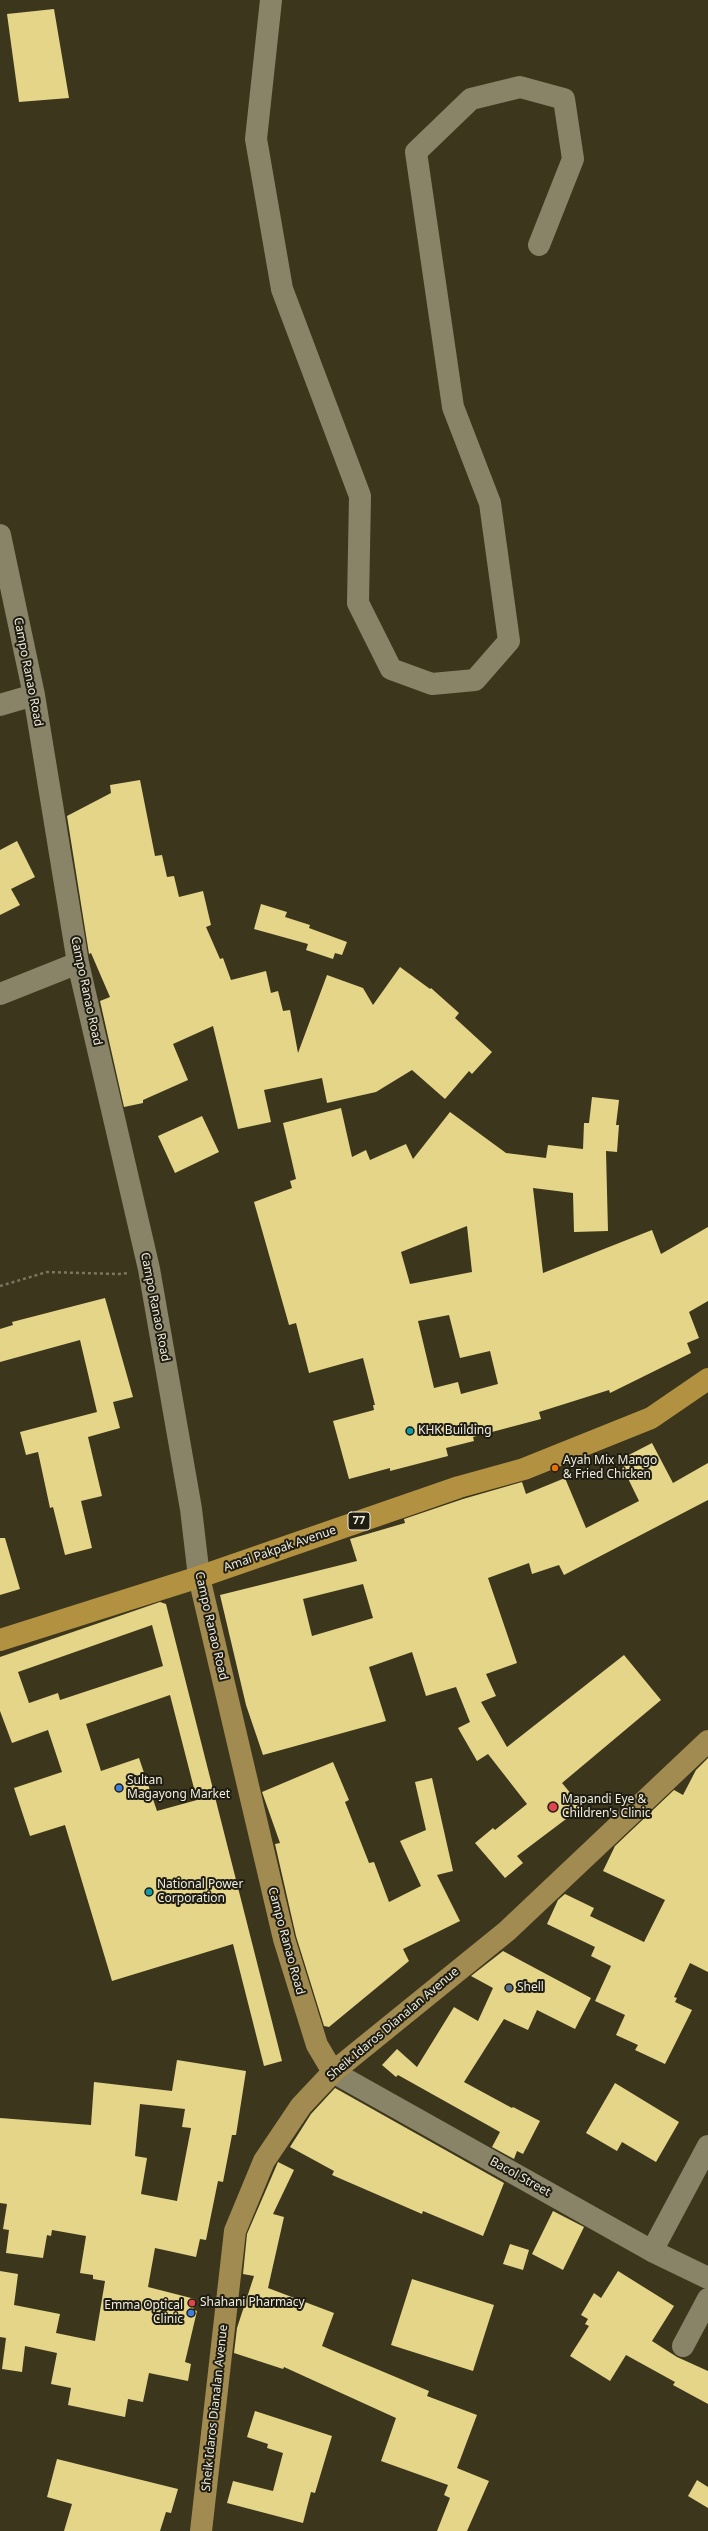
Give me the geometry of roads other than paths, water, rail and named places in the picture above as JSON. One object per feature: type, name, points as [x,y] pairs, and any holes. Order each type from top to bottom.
[{"type":"highway","name":"Amai Pakpak Avenue","points":[[0,1640],[199,1577],[459,1487],[524,1469],[651,1418],[708,1379]]},
{"type":"main road","name":"Campo Ranao Road","points":[[199,1577],[284,1939],[317,2045],[333,2072]]},
{"type":"main road","name":"Sheik Idaros Dianalan Avenue","points":[[201,2531],[235,2231],[264,2161],[301,2106],[333,2072],[507,1931],[708,1741]]},
{"type":"street","points":[[270,0],[256,139],[282,289],[360,496],[358,603],[391,669],[432,684],[475,680],[510,641],[490,503],[453,407],[416,152],[471,98],[520,87],[564,99],[573,158],[539,246]]},
{"type":"street","name":"Campo Ranao Road","points":[[0,535],[34,695],[78,963],[149,1269],[191,1509],[199,1577]]},
{"type":"street","points":[[0,706],[34,695]]},
{"type":"street","points":[[0,994],[78,963]]},
{"type":"street","name":"Bacol Street","points":[[333,2072],[652,2251],[708,2278]]},
{"type":"street","points":[[652,2251],[708,2146]]},
{"type":"street","points":[[683,2346],[708,2299]]},
{"type":"place","name":"KHK Building","points":[[410,1431]]},
{"type":"place","name":"Ayah Mix Mango & Fried Chicken","points":[[555,1468]]},
{"type":"place","name":"Sultan Magayong Market","points":[[119,1788]]},
{"type":"place","name":"Mapandi Eye & Children's Clinic","points":[[553,1807]]},
{"type":"place","name":"National Power Corporation","points":[[149,1892]]},
{"type":"place","name":"Shell","points":[[509,1988]]},
{"type":"place","name":"Shahani Pharmacy","points":[[192,2303]]},
{"type":"place","name":"Emma Optical Clinic","points":[[191,2313]]}]
